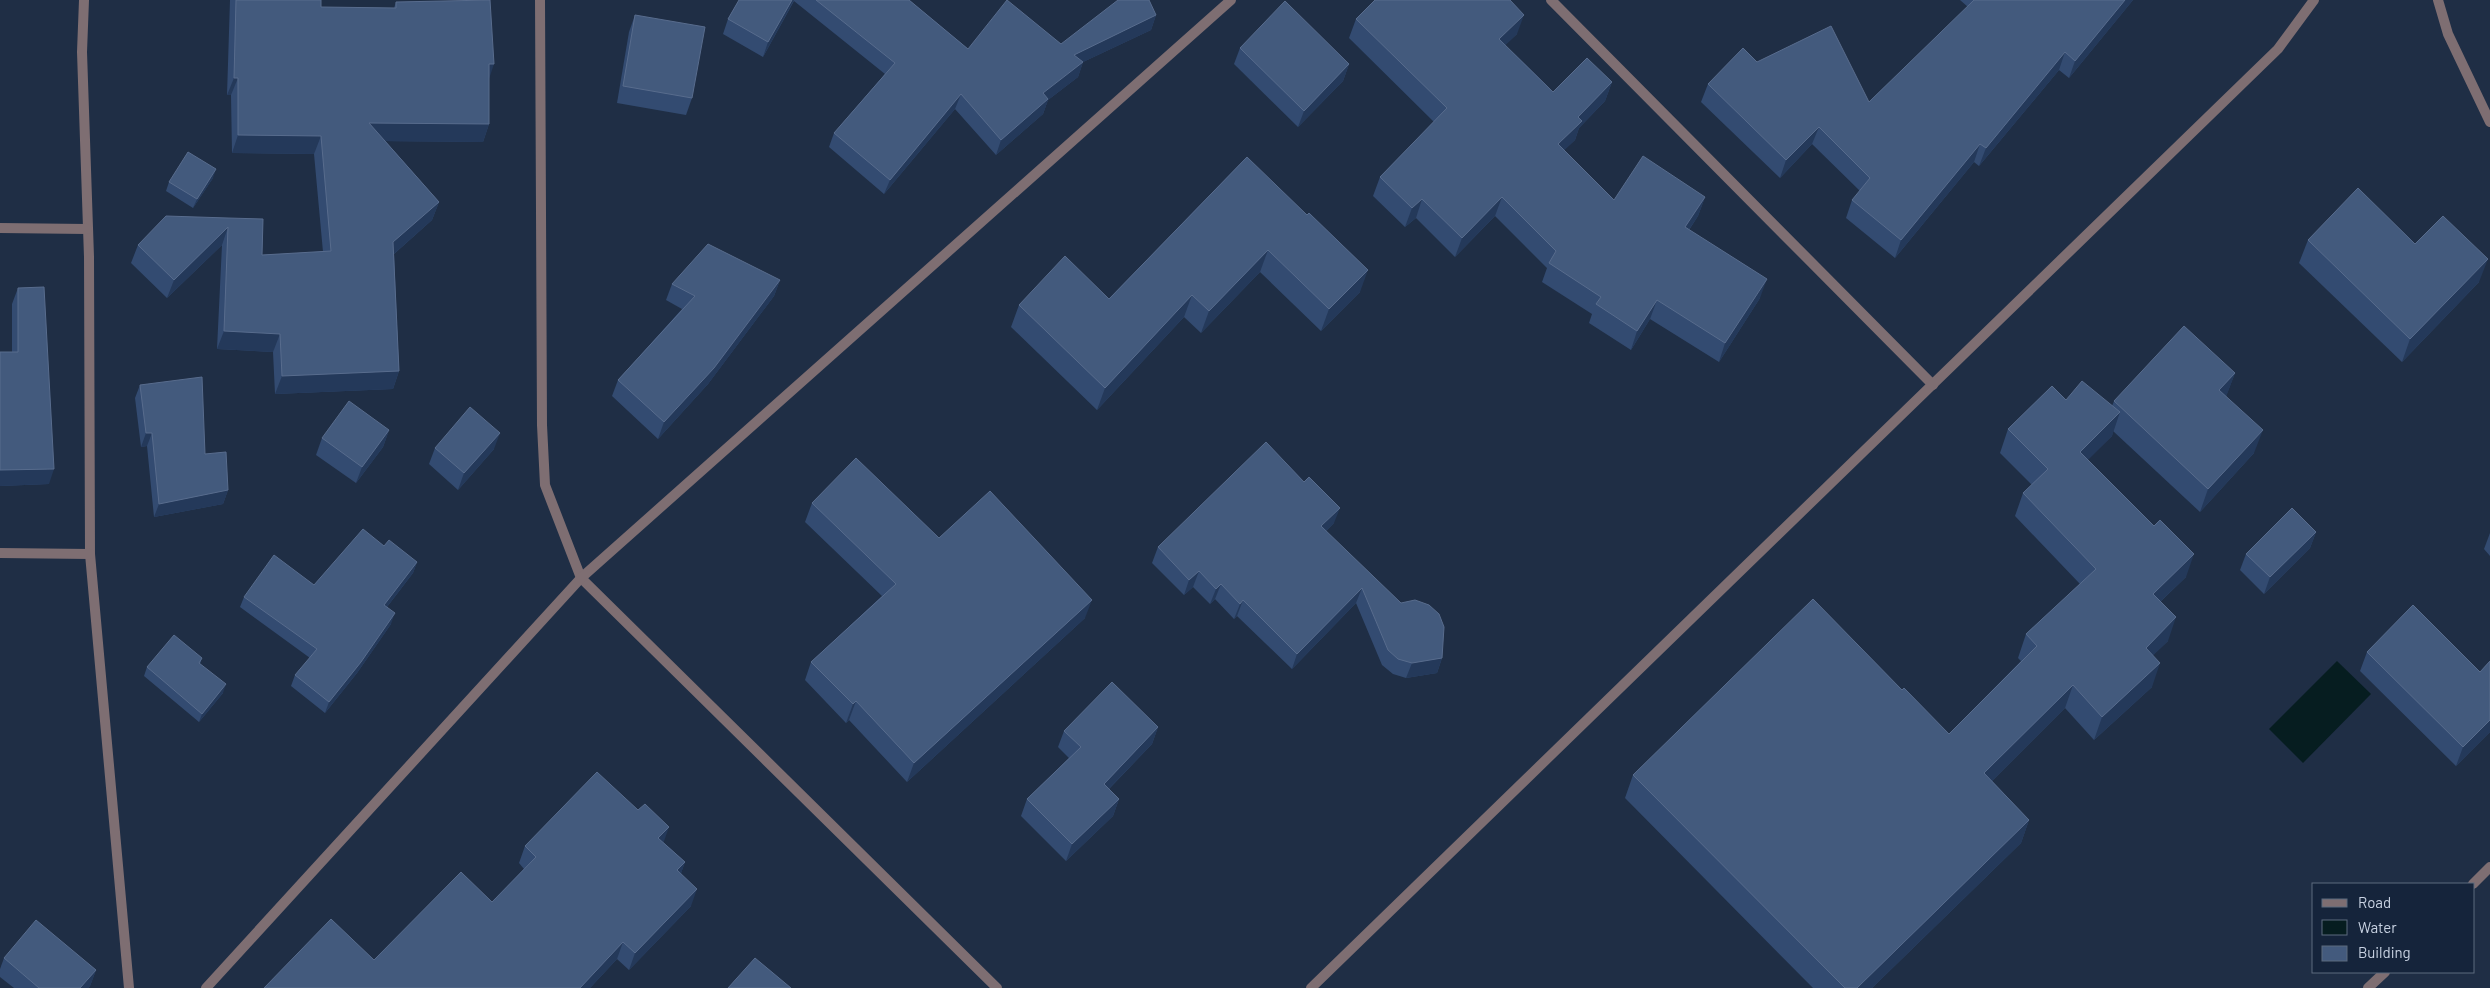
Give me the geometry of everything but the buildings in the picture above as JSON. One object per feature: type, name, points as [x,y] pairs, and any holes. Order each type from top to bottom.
[{"type":"street","points":[[84,0],[82,52],[88,229],[90,554],[129,988]]},
{"type":"street","points":[[540,0],[542,425],[545,485],[581,578],[997,988]]},
{"type":"street","points":[[206,988],[581,578],[1231,0]]},
{"type":"street","points":[[1551,0],[1933,385]]},
{"type":"street","points":[[1311,988],[2278,48],[2314,0]]},
{"type":"street","points":[[2438,0],[2448,34],[2490,122]]},
{"type":"street","points":[[0,228],[88,229]]},
{"type":"street","points":[[0,553],[90,554]]},
{"type":"street","points":[[2474,883],[2490,868]]},
{"type":"street","points":[[2368,988],[2384,973]]},
{"type":"water","points":[[2337,661],[2371,694],[2303,763],[2269,729]]}]
